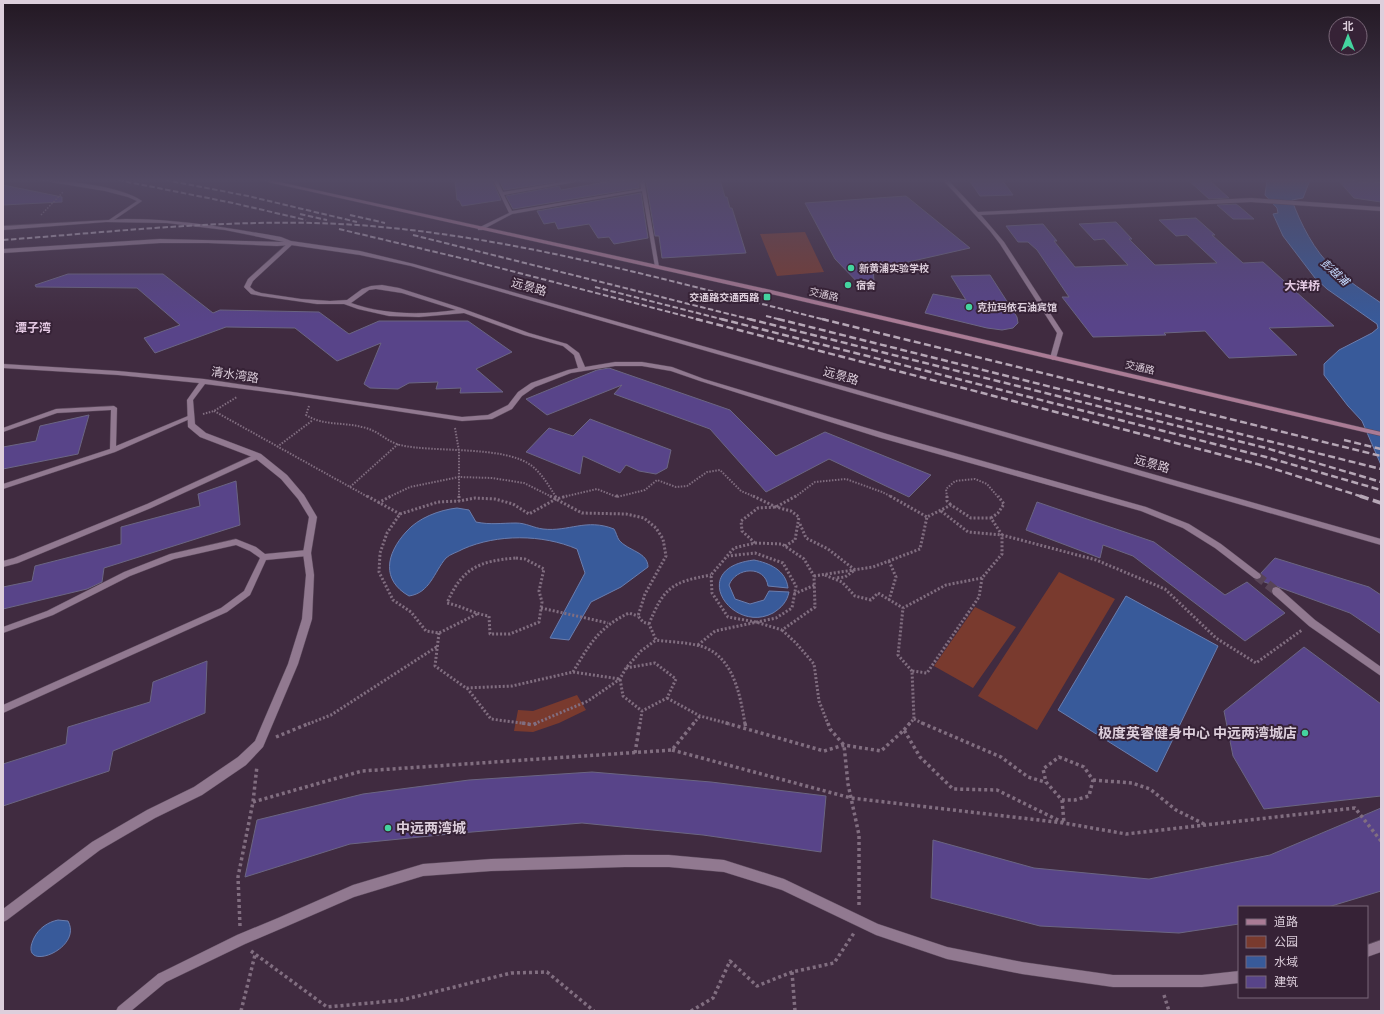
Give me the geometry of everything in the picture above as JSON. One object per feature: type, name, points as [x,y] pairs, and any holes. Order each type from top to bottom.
[{"type":"main road","name":"交通路","points":[[473,227],[657,267],[1381,434]]},
{"type":"street","name":"远景路","points":[[218,227],[282,239],[291,243]]},
{"type":"street","points":[[988,227],[1006,249],[1060,333],[1053,358]]},
{"type":"street","name":"远景路","points":[[3,251],[160,241],[208,241],[276,244],[291,243],[360,253],[412,265],[1381,542]]},
{"type":"street","points":[[291,243],[250,280],[247,287],[252,292],[278,297],[346,303],[377,313],[438,314],[465,310]]},
{"type":"street","points":[[346,303],[352,300],[362,290],[368,288],[376,287],[404,292],[465,310],[535,337],[565,345],[574,351],[580,359],[582,369]]},
{"type":"street","name":"清水湾路","points":[[3,366],[97,371],[204,381],[462,419],[490,417],[510,407],[520,394],[533,385],[570,371],[615,364],[642,364],[672,369],[702,380],[884,436],[1143,508],[1186,526],[1218,546],[1257,576]]},
{"type":"street","points":[[3,916],[96,846],[151,814],[198,791],[242,761],[259,744],[293,664],[307,619],[310,575],[307,553],[313,517],[301,497],[284,477],[258,456],[203,435],[191,425],[190,400],[204,381]]},
{"type":"street","points":[[1276,591],[1312,623],[1381,672]]},
{"type":"street","points":[[162,978],[241,940],[353,891],[422,870],[491,865],[625,861],[669,861],[724,866],[784,885],[876,929],[948,953],[1022,968],[1113,981],[1202,981],[1238,977]]},
{"type":"street","points":[[1368,951],[1381,946]]},
{"type":"lane","points":[[650,227],[657,267]]},
{"type":"lane","points":[[3,430],[56,411],[114,408],[113,450]]},
{"type":"lane","points":[[3,487],[113,450],[190,417]]},
{"type":"lane","points":[[3,564],[22,559],[149,506],[258,456]]},
{"type":"lane","points":[[3,630],[50,613],[127,574],[173,556],[236,542],[253,548],[264,557],[307,553]]},
{"type":"lane","points":[[3,709],[224,610],[247,593],[264,557]]},
{"type":"lane","points":[[122,1011],[162,978]]},
{"type":"path","points":[[190,417],[214,412],[251,388]]},
{"type":"path","points":[[314,397],[306,415],[313,420],[333,424],[359,426],[379,433],[389,441],[421,449],[506,456],[527,463],[543,477],[556,499]]},
{"type":"path","points":[[214,412],[400,514]]},
{"type":"path","points":[[452,417],[459,451],[459,501]]},
{"type":"path","points":[[277,447],[313,420]]},
{"type":"path","points":[[350,487],[398,444]]},
{"type":"path","points":[[477,614],[439,633],[426,631],[411,612],[393,600],[378,572],[380,553],[387,533],[400,514],[438,502],[459,501],[475,498],[495,499],[513,504],[529,514],[556,499],[596,489],[617,497],[645,490],[657,480],[676,487],[687,486],[707,472],[720,470],[741,491],[791,512],[799,517],[800,524],[806,538],[828,548],[855,570]]},
{"type":"path","points":[[378,503],[410,487],[460,477],[492,478],[524,483],[582,513],[626,514],[644,518],[656,528],[663,539],[666,556],[645,594],[638,616]]},
{"type":"path","points":[[755,543],[742,531],[741,521],[758,508],[776,507],[794,498],[814,482],[846,479],[882,492],[927,517]]},
{"type":"path","points":[[974,479],[987,484],[1004,504],[998,513],[991,518],[971,518],[947,501],[946,489],[955,481],[974,479]]},
{"type":"path","points":[[927,517],[951,505]]},
{"type":"path","points":[[941,511],[968,532],[1002,535],[1096,560],[1165,589],[1216,638],[1256,663],[1312,623]]},
{"type":"path","points":[[814,576],[872,567],[920,549],[927,517]]},
{"type":"path","points":[[912,671],[927,672],[979,597],[982,578],[1002,554],[1002,535],[991,518]]},
{"type":"path","points":[[785,546],[795,540],[800,524]]},
{"type":"path","points":[[656,640],[649,624],[655,606],[664,593],[676,583],[683,580],[711,575],[734,548],[755,543],[782,544],[804,558],[814,576],[815,607],[782,630]]},
{"type":"path","points":[[698,645],[715,631],[776,618],[792,608],[796,586],[783,563],[755,553],[728,556]]},
{"type":"path","points":[[522,558],[544,569],[539,591],[542,602],[539,622],[510,634],[490,634],[489,616],[477,614],[456,605],[447,603],[451,591],[460,578],[470,568],[482,562],[499,559],[522,558]]},
{"type":"path","points":[[889,561],[896,578],[889,600]]},
{"type":"path","points":[[835,578],[845,577],[855,570]]},
{"type":"path","points":[[691,1011],[713,998],[730,961],[757,986],[792,972],[834,963],[861,921],[858,887],[858,835],[851,798],[844,745],[830,729],[819,701],[814,664],[796,643],[782,630],[756,622],[728,617],[712,593],[711,575]]},
{"type":"path","points":[[824,575],[845,583],[855,596],[871,600],[878,593],[903,608]]},
{"type":"path","points":[[903,608],[946,585],[982,578]]},
{"type":"path","points":[[794,594],[815,585]]},
{"type":"path","points":[[541,608],[609,623]]},
{"type":"path","points":[[667,698],[700,716],[824,751],[844,745],[881,751],[914,719],[912,671],[898,655],[903,608]]},
{"type":"path","points":[[574,672],[589,644],[600,630],[614,619],[629,613],[638,616],[642,622],[649,624]]},
{"type":"path","points":[[439,633],[435,666],[466,688],[491,719],[534,725],[588,701],[620,679],[626,668],[641,651],[656,640],[698,645],[720,656],[735,679],[742,704],[746,729]]},
{"type":"path","points":[[438,646],[331,715],[259,744],[253,802],[238,877],[241,940],[254,955],[327,1007],[402,1000],[511,973],[548,972],[594,1011]]},
{"type":"path","points":[[626,668],[655,663],[676,679],[667,698],[642,711]]},
{"type":"path","points":[[466,688],[512,686],[574,672],[620,679]]},
{"type":"path","points":[[620,679],[623,696],[642,711]]},
{"type":"path","points":[[635,753],[642,711]]},
{"type":"path","points":[[672,750],[700,716]]},
{"type":"path","points":[[914,719],[933,729],[987,750],[1001,757],[1028,777],[1046,782]]},
{"type":"path","points":[[904,730],[920,757],[953,789],[997,790],[1064,823]]},
{"type":"path","points":[[253,802],[362,771],[672,750],[851,798],[1064,823],[1126,834],[1355,808],[1381,841]]},
{"type":"path","points":[[1062,800],[1075,800],[1089,796],[1093,780],[1084,767],[1059,757],[1043,769],[1046,782],[1062,800],[1064,823]]},
{"type":"path","points":[[1093,780],[1132,783],[1150,789],[1176,810],[1206,825]]},
{"type":"path","points":[[241,1011],[254,955]]},
{"type":"path","points":[[792,972],[795,1011]]},
{"type":"green space","points":[[805,232],[824,272],[777,276],[760,234]]},
{"type":"green space","points":[[1059,572],[1115,599],[1037,730],[978,696]]},
{"type":"green space","points":[[975,607],[1016,627],[973,688],[934,666]]},
{"type":"green space","points":[[577,695],[586,710],[559,723],[533,732],[514,731],[518,710],[533,711]]},
{"type":"water","name":"彭越浦","points":[[1279,227],[1304,227],[1314,246],[1333,268],[1381,303],[1381,465],[1362,421],[1348,406],[1324,375],[1324,364],[1339,350],[1372,333],[1378,328],[1377,324],[1327,289],[1315,278],[1283,236]]},
{"type":"water","points":[[457,508],[469,510],[476,522],[481,523],[520,523],[540,528],[552,529],[595,525],[614,529],[619,540],[623,544],[645,558],[648,567],[621,587],[591,602],[569,640],[550,638],[585,573],[577,549],[563,544],[535,538],[505,538],[476,544],[446,558],[427,586],[422,591],[409,596],[400,590],[390,575],[391,558],[394,549],[399,540],[416,523],[436,513]]},
{"type":"water","points":[[754,560],[776,568],[784,576],[788,588],[768,586],[766,579],[762,574],[750,571],[744,572],[733,579],[729,585],[735,599],[750,604],[764,600],[769,591],[789,592],[785,602],[779,609],[773,613],[758,617],[743,615],[731,608],[723,598],[719,586],[723,575],[734,565]]},
{"type":"water","points":[[1126,596],[1218,646],[1157,772],[1058,710]]},
{"type":"water","points":[[58,920],[68,921],[70,932],[67,941],[60,949],[50,954],[41,957],[34,955],[31,949],[38,931],[51,922]]},
{"type":"building","points":[[591,227],[646,227],[648,238],[614,244],[609,237],[598,238]]},
{"type":"building","points":[[654,227],[738,227],[746,253],[662,258],[659,236],[655,236]]},
{"type":"building","points":[[818,227],[945,227],[970,248],[873,270],[874,280],[867,292],[835,259]]},
{"type":"building","points":[[1007,227],[1046,227],[1057,241],[1054,241],[1075,267],[1128,265],[1104,239],[1094,240],[1082,227],[1121,227],[1132,239],[1129,239],[1155,265],[1217,263],[1187,235],[1176,236],[1167,227],[1206,227],[1215,235],[1212,235],[1243,263],[1263,262],[1334,326],[1269,328],[1297,355],[1229,358],[1205,331],[1164,333],[1166,335],[1093,337],[1062,297],[1069,297],[1037,250],[1028,242],[1018,242]]},
{"type":"building","points":[[68,274],[163,274],[213,313],[220,310],[319,312],[349,334],[379,321],[468,321],[512,352],[476,369],[503,392],[460,393],[461,388],[436,389],[438,382],[409,383],[398,389],[370,388],[364,384],[381,343],[337,361],[295,328],[226,327],[155,353],[144,338],[180,325],[137,288],[36,287],[35,285]]},
{"type":"building","name":"克拉玛依石油宾馆","points":[[990,275],[1017,317],[1018,323],[1013,328],[1002,330],[987,328],[925,313],[933,294],[966,300],[951,276]]},
{"type":"building","points":[[609,368],[730,410],[776,456],[825,432],[931,475],[909,497],[829,459],[766,492],[710,429],[614,394],[622,385],[547,415],[526,399],[597,370]]},
{"type":"building","points":[[89,415],[78,454],[3,469],[3,447],[36,441],[40,426]]},
{"type":"building","points":[[590,419],[671,450],[667,468],[656,474],[639,471],[626,465],[620,473],[583,456],[580,474],[526,452],[549,428],[573,436]]},
{"type":"building","points":[[236,481],[240,525],[104,568],[102,582],[87,589],[3,609],[3,587],[32,581],[35,566],[121,544],[121,527],[200,506],[198,494]]},
{"type":"building","points":[[1037,502],[1154,542],[1225,595],[1247,582],[1285,613],[1245,641],[1133,556],[1103,545],[1100,558],[1026,530]]},
{"type":"building","points":[[1275,558],[1369,587],[1381,595],[1381,634],[1350,613],[1259,580],[1262,577],[1261,573]]},
{"type":"building","name":"极度英睿健身中心 中远两湾城店","points":[[1304,647],[1381,704],[1381,796],[1264,809],[1233,756],[1224,711]]},
{"type":"building","points":[[207,661],[205,713],[113,751],[109,771],[3,806],[3,764],[66,744],[68,727],[150,702],[153,682]]},
{"type":"building","name":"中远两湾城","points":[[592,772],[711,782],[826,796],[821,852],[703,835],[582,823],[350,844],[245,877],[257,820],[363,794],[469,780]]},
{"type":"building","points":[[1381,808],[1381,891],[1331,906],[1238,906],[1238,924],[1179,933],[1040,926],[931,898],[933,840],[1034,868],[1149,879],[1270,855]]},
{"type":"tunnel","points":[[1257,576],[1276,591]]},
{"type":"railway","points":[[3,240],[167,227]]},
{"type":"railway","points":[[384,227],[429,232],[544,252],[657,277],[824,319]]},
{"type":"railway","points":[[339,229],[469,260],[700,320]]},
{"type":"railway","points":[[413,235],[749,319]]},
{"type":"railway","points":[[595,287],[725,320]]},
{"type":"railway","points":[[766,316],[778,319]]},
{"type":"railway","points":[[696,319],[1265,466],[1363,497]]},
{"type":"railway","points":[[721,319],[1266,457],[1381,490]]},
{"type":"railway","points":[[749,319],[1266,448],[1381,482]]},
{"type":"railway","points":[[749,319],[753,320]]},
{"type":"railway","points":[[778,319],[1381,469]]},
{"type":"railway","points":[[778,319],[782,320]]},
{"type":"railway","points":[[824,319],[1381,456]]},
{"type":"railway","points":[[1344,440],[1381,449]]},
{"type":"railway","points":[[1363,497],[1381,503]]},
{"type":"place","name":"新黄浦实验学校","points":[[851,268]]},
{"type":"place","name":"宿舍","points":[[848,285]]},
{"type":"place","name":"交通路交通西路","points":[[767,297]]},
{"type":"place","name":"克拉玛依石油宾馆","points":[[969,307]]},
{"type":"place","name":"极度英睿健身中心 中远两湾城店","points":[[1305,733]]},
{"type":"place","name":"中远两湾城","points":[[388,828]]},
{"type":"district","name":"大洋桥","points":[[1302,286]]},
{"type":"district","name":"潭子湾","points":[[33,328]]}]
